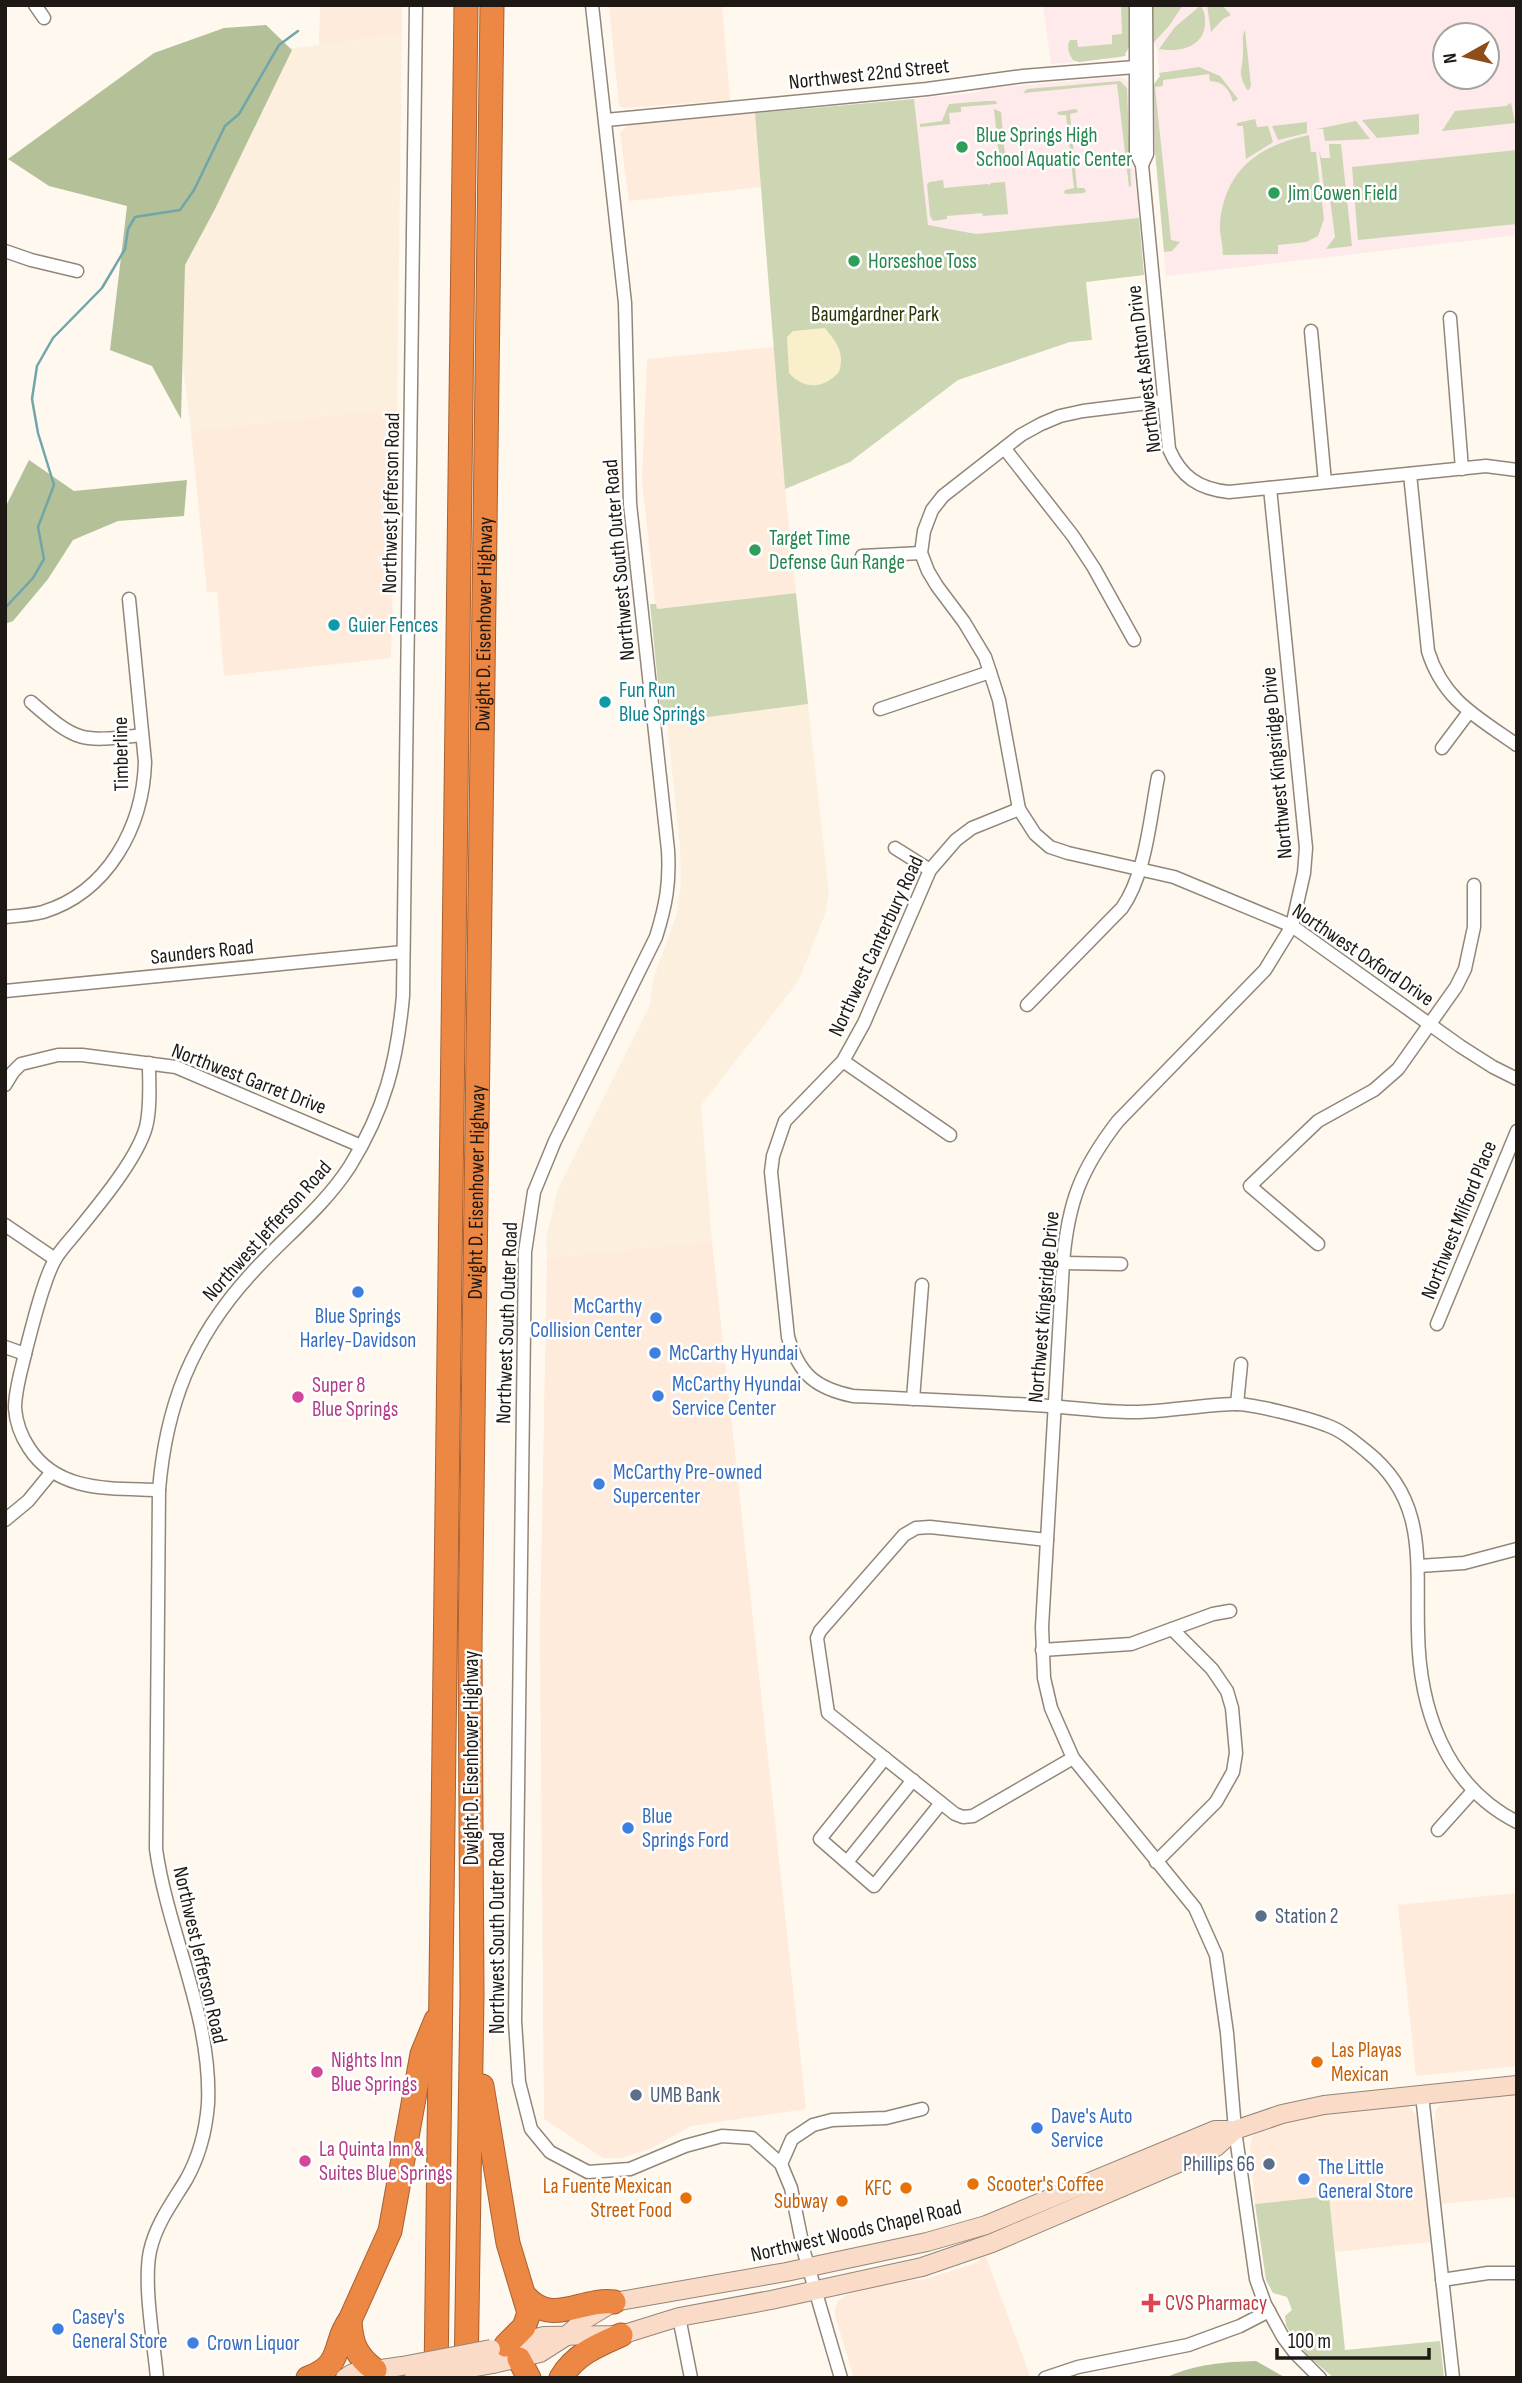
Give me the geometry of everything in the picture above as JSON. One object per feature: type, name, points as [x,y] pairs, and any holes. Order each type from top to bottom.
[{"type":"highway","name":"Dwight D. Eisenhower Highway","points":[[436,2378],[466,5]]},
{"type":"highway","name":"Dwight D. Eisenhower Highway","points":[[466,2378],[472,1996],[470,1647],[492,5]]},
{"type":"highway","points":[[472,1996],[483,2100],[499,2191],[512,2262],[529,2313],[508,2359]]},
{"type":"highway","points":[[308,2378],[331,2364],[341,2344],[342,2330],[350,2320],[390,2231],[422,2054],[440,2011]]},
{"type":"highway","points":[[525,2296],[534,2307],[548,2311],[604,2301],[614,2302]]},
{"type":"highway","points":[[350,2320],[355,2351],[375,2370]]},
{"type":"highway","points":[[561,2378],[565,2370],[588,2350],[621,2335]]},
{"type":"main road","name":"Northwest Woods Chapel Road","points":[[345,2378],[353,2373],[375,2370],[408,2372],[540,2353],[565,2337],[584,2320],[614,2302],[928,2242],[986,2225],[1215,2130],[1235,2130],[1307,2108],[1517,2085]]},
{"type":"main road","name":"Northwest Woods Chapel Road","points":[[565,2337],[621,2335],[679,2317],[922,2267],[992,2243],[1216,2147],[1235,2130]]},
{"type":"street","points":[[35,5],[44,18]]},
{"type":"street","name":"Northwest Jefferson Road","points":[[157,2378],[149,2297],[150,2251],[168,2206],[197,2156],[208,2104],[207,2074],[195,2001],[167,1908],[156,1849],[159,1490],[168,1423],[178,1390],[203,1337],[250,1274],[329,1194],[349,1168],[378,1114],[390,1080],[399,1039],[403,996],[416,5]]},
{"type":"street","name":"Northwest South Outer Road","points":[[592,5],[625,303],[630,504],[670,882],[656,937],[555,1142],[534,1192],[529,1220],[525,1252],[514,2021],[519,2082],[530,2129],[550,2152],[588,2172],[630,2169],[685,2146],[722,2136],[752,2138],[780,2164],[791,2188],[808,2267],[841,2378]]},
{"type":"street","name":"Northwest Ashton Drive","points":[[1136,5],[1136,153],[1142,165],[1169,449],[1183,474],[1198,485],[1229,492],[1270,488]]},
{"type":"street","name":"Northwest Ashton Drive","points":[[1142,165],[1147,154],[1146,5]]},
{"type":"street","name":"Northwest 22nd Street","points":[[606,120],[1135,66]]},
{"type":"street","points":[[5,251],[76,271]]},
{"type":"street","points":[[1450,318],[1462,469]]},
{"type":"street","points":[[1311,331],[1325,482]]},
{"type":"street","points":[[862,556],[921,553],[924,531],[932,510],[943,496],[1021,435],[1060,416],[1164,401]]},
{"type":"street","points":[[1005,449],[1073,536],[1135,640]]},
{"type":"street","points":[[1270,488],[1486,466],[1517,470]]},
{"type":"street","points":[[1410,474],[1428,651],[1434,669],[1444,686],[1469,712],[1517,745]]},
{"type":"street","name":"Northwest Kingsridge Drive","points":[[1270,488],[1306,848],[1302,883],[1292,926],[1265,970],[1118,1121],[1090,1159],[1071,1206],[1065,1232],[1042,1650],[1044,1678],[1051,1708],[1073,1758],[1195,1908],[1216,1955],[1227,2033],[1235,2130],[1256,2279],[1269,2311],[1295,2353],[1320,2378]]},
{"type":"street","name":"Northwest Oxford Drive","points":[[921,553],[937,586],[964,622],[985,657],[999,700],[1019,809],[1035,834],[1050,847],[1068,853],[1194,883],[1292,926],[1493,1067],[1517,1079]]},
{"type":"street","name":"Timberline","points":[[5,917],[42,912],[61,905],[93,882],[125,844],[141,802],[145,762],[128,599]]},
{"type":"street","points":[[880,709],[990,673]]},
{"type":"street","points":[[31,702],[62,729],[87,739],[142,734]]},
{"type":"street","points":[[1442,748],[1469,712]]},
{"type":"street","points":[[1027,1005],[1122,908],[1131,895],[1158,777]]},
{"type":"street","name":"Northwest Canterbury Road","points":[[1019,809],[972,828],[943,853],[930,870],[863,1023],[843,1061],[785,1121],[773,1156],[771,1172],[788,1337],[793,1353],[807,1375],[821,1386],[853,1396],[1137,1412],[1237,1404],[1328,1425],[1353,1440],[1373,1456],[1391,1476],[1404,1498],[1415,1531],[1419,1566],[1418,1629],[1424,1693],[1449,1761],[1473,1791],[1517,1822]]},
{"type":"street","points":[[895,848],[930,870]]},
{"type":"street","points":[[1318,1244],[1250,1186],[1318,1121],[1374,1090],[1398,1069],[1456,988],[1465,969],[1474,927],[1474,885]]},
{"type":"street","name":"Saunders Road","points":[[5,990],[403,952]]},
{"type":"street","name":"Northwest Garret Drive","points":[[5,1085],[21,1064],[58,1055],[82,1055],[176,1067],[361,1146]]},
{"type":"street","points":[[843,1061],[950,1135]]},
{"type":"street","points":[[149,1063],[150,1086],[146,1125],[138,1146],[100,1204],[55,1259],[25,1354],[16,1393],[16,1418],[27,1445],[51,1473],[79,1484],[97,1487],[159,1490]]},
{"type":"street","name":"Northwest Milford Place","points":[[1437,1324],[1517,1131]]},
{"type":"street","points":[[5,1225],[55,1259]]},
{"type":"street","points":[[1063,1263],[1121,1264]]},
{"type":"street","points":[[913,1399],[922,1285]]},
{"type":"street","points":[[5,1347],[25,1354]]},
{"type":"street","points":[[1237,1404],[1241,1364]]},
{"type":"street","points":[[5,1520],[28,1501],[51,1473]]},
{"type":"street","points":[[1046,1540],[930,1527],[916,1528],[904,1535],[817,1638],[828,1713],[955,1814],[973,1816],[1073,1758]]},
{"type":"street","points":[[1419,1566],[1464,1563],[1517,1549]]},
{"type":"street","points":[[1042,1650],[1131,1644],[1213,1614],[1230,1611]]},
{"type":"street","points":[[1156,1862],[1216,1802],[1233,1772],[1236,1752],[1232,1708],[1227,1691],[1212,1669],[1172,1629]]},
{"type":"street","points":[[885,1758],[820,1839],[874,1886],[942,1803]]},
{"type":"street","points":[[847,1862],[912,1780]]},
{"type":"street","points":[[1438,1830],[1473,1791]]},
{"type":"street","points":[[1422,2095],[1453,2378]]},
{"type":"street","points":[[780,2164],[792,2138],[813,2125],[832,2120],[886,2118],[922,2109]]},
{"type":"street","points":[[1442,2280],[1488,2273],[1517,2273]]},
{"type":"street","points":[[1045,2378],[1078,2367],[1188,2345],[1240,2326],[1269,2311]]},
{"type":"street","points":[[679,2317],[691,2378]]},
{"type":"shaded area","points":[[320,5],[402,5],[402,35],[319,45]]},
{"type":"shaded area","points":[[609,5],[722,5],[730,100],[624,108],[619,106]]},
{"type":"shaded area","points":[[1043,5],[1130,5],[1129,50],[1121,58],[1051,64]]},
{"type":"shaded area","points":[[1152,5],[1517,5],[1517,235],[1166,276],[1154,132],[1154,87],[1160,76],[1157,49],[1152,39]]},
{"type":"shaded area","points":[[402,35],[397,408],[191,431],[156,139],[229,56]]},
{"type":"shaded area","points":[[1119,77],[1126,79],[1131,87],[1133,160],[1139,218],[976,234],[928,225],[914,99],[981,92],[981,89]]},
{"type":"shaded area","points":[[755,113],[761,187],[629,201],[620,133],[625,128],[630,125]]},
{"type":"shaded area","points":[[774,347],[796,593],[656,609],[642,481],[647,359]]},
{"type":"shaded area","points":[[397,408],[391,658],[224,676],[217,592],[207,592],[191,431]]},
{"type":"shaded area","points":[[808,704],[829,893],[825,914],[798,982],[701,1105],[712,1241],[547,1258],[546,1238],[558,1189],[650,1005],[653,980],[677,913],[681,882],[680,847],[667,722]]},
{"type":"shaded area","points":[[712,1241],[806,2109],[691,2126],[652,2148],[621,2158],[603,2158],[544,2119],[540,1631],[547,1258]]},
{"type":"shaded area","points":[[1517,1893],[1517,2066],[1416,2076],[1398,1905]]},
{"type":"shaded area","points":[[1517,2088],[1517,2198],[1442,2204],[1434,2127],[1436,2109],[1447,2100]]},
{"type":"shaded area","points":[[1405,2104],[1417,2117],[1431,2242],[1335,2252],[1329,2196],[1255,2204],[1250,2146],[1252,2136],[1260,2130],[1322,2113]]},
{"type":"shaded area","points":[[985,2254],[1030,2376],[854,2378],[835,2316],[838,2301],[848,2294],[898,2282],[926,2279],[976,2263]]},
{"type":"green space","points":[[1121,5],[1130,5],[1129,47],[1126,56],[1079,62],[1073,60],[1068,50],[1070,40],[1077,40],[1078,47],[1112,44],[1112,35],[1122,34]]},
{"type":"green space","points":[[1152,5],[1183,5],[1153,43]]},
{"type":"green space","points":[[1207,5],[1222,5],[1231,15],[1223,19],[1211,32]]},
{"type":"green space","points":[[1200,6],[1205,21],[1201,37],[1183,49],[1159,49],[1175,27]]},
{"type":"green space","points":[[266,25],[292,50],[185,265],[181,419],[152,366],[110,350],[127,206],[49,186],[8,159],[154,53],[224,28]]},
{"type":"green space","points":[[1245,30],[1251,86],[1248,91],[1241,75]]},
{"type":"green space","points":[[1199,67],[1220,76],[1238,99],[1233,102],[1225,87],[1210,81],[1209,74],[1163,80],[1163,86],[1155,87],[1171,240],[1180,242],[1172,251],[1164,252],[1155,151],[1154,84],[1160,76],[1159,73]]},
{"type":"green space","points":[[1120,81],[1127,88],[1129,187],[1117,84],[1023,93],[1027,89]]},
{"type":"green space","name":"Baumgardner Park","points":[[914,99],[928,225],[976,234],[1139,218],[1144,275],[1086,282],[1092,340],[1070,342],[958,380],[850,462],[785,489],[755,113]]},
{"type":"green space","points":[[996,101],[997,104],[961,107],[961,112],[949,113],[950,124],[920,127],[920,124],[942,121],[949,104]]},
{"type":"green space","points":[[1511,103],[1515,123],[1442,131],[1455,111],[1506,106]]},
{"type":"green space","points":[[994,109],[1001,112],[1006,166],[1000,166]]},
{"type":"green space","points":[[1076,109],[1078,112],[1070,114],[1077,188],[1084,188],[1086,191],[1067,194],[1064,193],[1065,190],[1074,188],[1066,115],[1059,115],[1057,112]]},
{"type":"green space","points":[[1419,114],[1419,134],[1377,138],[1362,120]]},
{"type":"green space","points":[[1255,119],[1257,127],[1268,126],[1273,142],[1246,159],[1243,126],[1237,126],[1237,123]]},
{"type":"green space","points":[[1356,121],[1370,139],[1325,141],[1323,129],[1317,129]]},
{"type":"green space","points":[[1307,122],[1307,133],[1278,140],[1272,126]]},
{"type":"green space","name":"Jim Cowen Field","points":[[1309,135],[1311,152],[1316,152],[1324,219],[1318,236],[1306,242],[1278,245],[1278,254],[1223,255],[1220,227],[1223,204],[1237,174],[1248,162],[1275,145]]},
{"type":"green space","points":[[1329,144],[1341,144],[1352,246],[1326,249],[1335,237],[1329,192],[1324,190],[1319,149],[1321,158],[1330,158]]},
{"type":"green space","points":[[1517,150],[1517,224],[1358,240],[1352,167]]},
{"type":"green space","points":[[943,180],[944,188],[1005,182],[1008,214],[947,216],[947,219],[933,221],[930,216],[927,184]]},
{"type":"green space","points":[[29,460],[74,491],[187,480],[184,516],[118,521],[73,540],[48,579],[13,621],[5,624],[5,508]]},
{"type":"green space","points":[[796,593],[808,704],[662,723],[650,604],[656,604],[657,609]]},
{"type":"green space","points":[[1329,2196],[1345,2350],[1440,2341],[1444,2378],[1334,2378],[1309,2357],[1293,2338],[1286,2325],[1285,2316],[1292,2310],[1287,2297],[1273,2293],[1266,2280],[1255,2204]]},
{"type":"green space","points":[[1256,2361],[1286,2378],[1165,2378],[1210,2365]]},
{"type":"sand","points":[[825,328],[839,348],[839,372],[827,382],[807,385],[789,373],[787,337],[793,331]]},
{"type":"waterway","points":[[5,608],[33,578],[44,559],[38,527],[54,485],[38,433],[32,399],[37,366],[53,338],[102,288],[125,249],[128,229],[135,217],[180,210],[194,190],[225,126],[239,114],[279,45],[298,31]]},
{"type":"place","name":"Blue Springs High School Aquatic Center","points":[[962,147]]},
{"type":"place","name":"Jim Cowen Field","points":[[1274,193]]},
{"type":"place","name":"Horseshoe Toss","points":[[854,261]]},
{"type":"place","name":"Target Time Defense Gun Range","points":[[755,550]]},
{"type":"place","name":"Guier Fences","points":[[334,625]]},
{"type":"place","name":"Fun Run Blue Springs","points":[[605,702]]},
{"type":"place","name":"Blue Springs Harley-Davidson","points":[[358,1292]]},
{"type":"place","name":"McCarthy Collision Center","points":[[656,1318]]},
{"type":"place","name":"McCarthy Hyundai","points":[[655,1353]]},
{"type":"place","name":"McCarthy Hyundai Service Center","points":[[658,1396]]},
{"type":"place","name":"Super 8 Blue Springs","points":[[298,1397]]},
{"type":"place","name":"McCarthy Pre-owned Supercenter","points":[[599,1484]]},
{"type":"place","name":"Blue Springs Ford","points":[[628,1828]]},
{"type":"place","name":"Station 2","points":[[1261,1916]]},
{"type":"place","name":"Las Playas Mexican","points":[[1317,2062]]},
{"type":"place","name":"Nights Inn Blue Springs","points":[[317,2072]]},
{"type":"place","name":"UMB Bank","points":[[636,2095]]},
{"type":"place","name":"Dave's Auto Service","points":[[1037,2128]]},
{"type":"place","name":"La Quinta Inn & Suites Blue Springs","points":[[305,2161]]},
{"type":"place","name":"Phillips 66","points":[[1269,2164]]},
{"type":"place","name":"The Little General Store","points":[[1304,2179]]},
{"type":"place","name":"Scooter's Coffee","points":[[973,2184]]},
{"type":"place","name":"KFC","points":[[906,2188]]},
{"type":"place","name":"La Fuente Mexican Street Food","points":[[686,2198]]},
{"type":"place","name":"Subway","points":[[842,2201]]},
{"type":"place","name":"CVS Pharmacy","points":[[1151,2303]]},
{"type":"place","name":"Casey's General Store","points":[[58,2329]]},
{"type":"place","name":"Crown Liquor","points":[[193,2343]]}]
